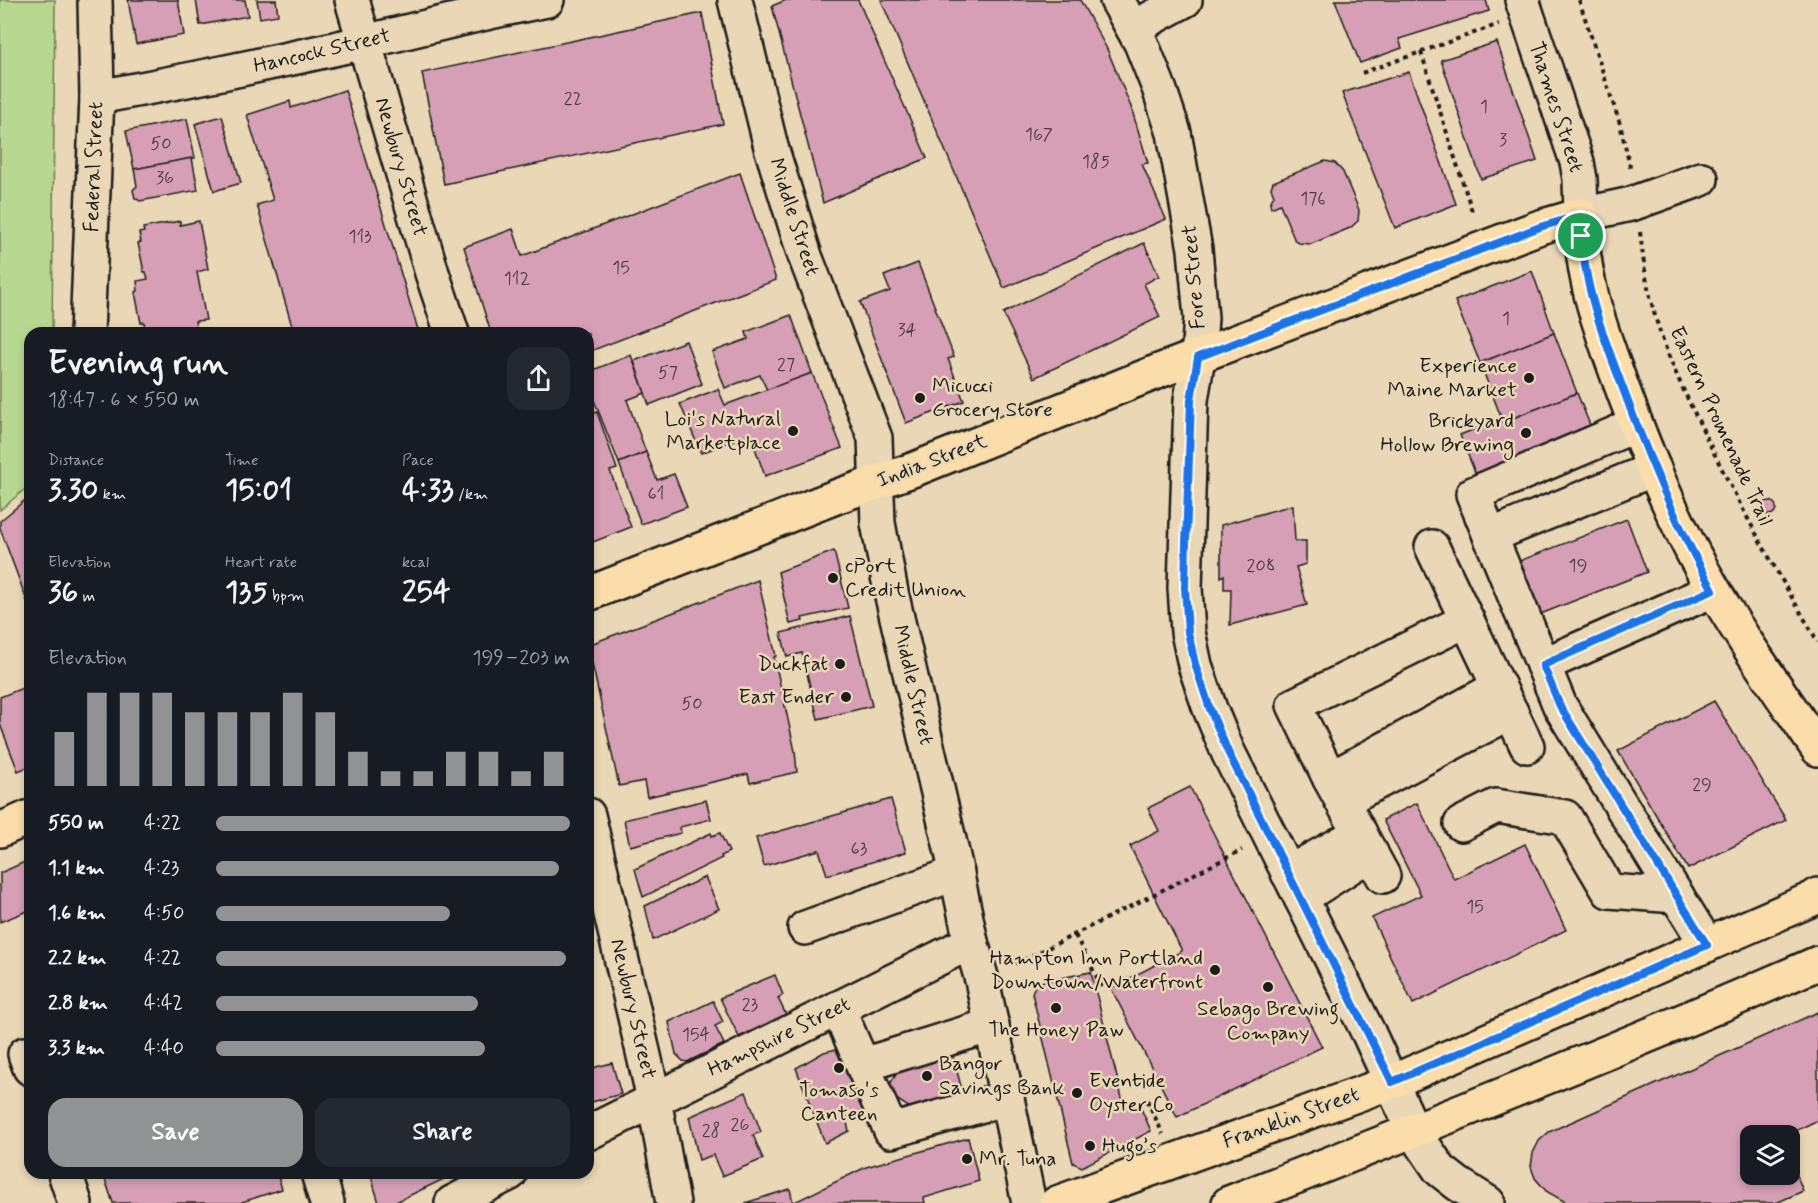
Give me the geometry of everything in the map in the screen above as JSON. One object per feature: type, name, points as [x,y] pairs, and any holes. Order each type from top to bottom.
[{"type":"main road","name":"India Street","points":[[594,592],[915,469],[1159,371],[1540,227],[1581,215]]},
{"type":"main road","points":[[1581,215],[1584,263],[1594,309],[1636,425],[1671,510],[1713,590],[1818,749]]},
{"type":"main road","points":[[0,830],[24,820]]},
{"type":"main road","name":"Franklin Street","points":[[1057,1203],[1392,1082],[1818,895]]},
{"type":"main road","points":[[1229,1203],[1413,1131],[1818,963]]},
{"type":"street","name":"Federal Street","points":[[87,327],[97,97],[95,0]]},
{"type":"street","name":"Newbury Street","points":[[352,0],[450,327]]},
{"type":"street","name":"Hancock Street","points":[[97,97],[187,81],[488,11],[547,0]]},
{"type":"street","name":"Middle Street","points":[[735,0],[771,147],[804,256],[875,438],[878,524],[891,592],[971,942],[982,980],[1029,1203]]},
{"type":"street","name":"Fore Street","points":[[1117,0],[1141,44],[1174,133],[1195,249],[1201,318],[1191,400],[1185,588],[1188,632],[1195,664],[1228,752],[1392,1082],[1413,1131],[1440,1170],[1488,1203]]},
{"type":"street","points":[[1133,28],[1185,0]]},
{"type":"street","name":"Thames Street","points":[[1522,0],[1577,162],[1581,215]]},
{"type":"street","points":[[1581,215],[1635,201],[1701,179]]},
{"type":"street","points":[[1636,425],[1473,494],[1560,706],[1707,945]]},
{"type":"street","points":[[1490,536],[1654,469]]},
{"type":"street","points":[[1432,547],[1527,746]]},
{"type":"street","points":[[1543,665],[1713,590]]},
{"type":"street","points":[[1294,885],[1371,854],[1294,705],[1467,620]]},
{"type":"street","points":[[1336,790],[1505,700]]},
{"type":"street","points":[[1461,824],[1496,806],[1565,817],[1609,891],[1677,896]]},
{"type":"street","name":"Newbury Street","points":[[594,841],[654,1099],[673,1203]]},
{"type":"street","points":[[805,928],[957,873]]},
{"type":"street","name":"Hampshire Street","points":[[594,1130],[971,942]]},
{"type":"street","points":[[838,1008],[891,1131],[1007,1098]]},
{"type":"street","points":[[863,1065],[992,1025]]},
{"type":"street","points":[[67,1179],[75,1203]]},
{"type":"street","points":[[320,1179],[327,1203]]},
{"type":"street","points":[[452,1203],[498,1179]]},
{"type":"path","name":"Eastern Promenade Trail","points":[[1579,0],[1620,124],[1630,168],[1650,299],[1671,362],[1729,486],[1818,642]]},
{"type":"path","points":[[1362,73],[1500,24]]},
{"type":"path","points":[[1420,52],[1472,211]]},
{"type":"path","points":[[1016,964],[1269,836]]},
{"type":"path","points":[[1075,935],[1104,991]]},
{"type":"path","points":[[1147,1100],[1166,1140]]},
{"type":"green space","points":[[0,0],[55,0],[52,327],[24,327],[24,490],[0,510]]},
{"type":"building","points":[[128,0],[178,0],[184,35],[136,44]]},
{"type":"building","points":[[196,0],[245,0],[248,16],[200,25]]},
{"type":"building","points":[[257,0],[276,0],[278,15],[260,18]]},
{"type":"building","points":[[786,0],[858,0],[927,158],[823,203],[772,6]]},
{"type":"building","points":[[881,0],[1080,0],[1107,49],[1131,107],[1148,163],[1142,164],[1166,219],[1004,288]]},
{"type":"building","points":[[1335,0],[1486,0],[1489,11],[1399,39],[1402,48],[1360,63]]},
{"type":"building","points":[[702,13],[723,124],[444,184],[422,73]]},
{"type":"building","points":[[1497,42],[1537,161],[1481,179],[1441,60]]},
{"type":"building","points":[[1409,72],[1456,204],[1395,228],[1342,93]]},
{"type":"building","points":[[345,90],[417,327],[292,327],[257,205],[273,200],[247,115],[290,101],[291,108]]},
{"type":"building","points":[[222,116],[241,183],[214,191],[195,124]]},
{"type":"building","points":[[187,119],[195,158],[134,169],[126,131]]},
{"type":"building","points":[[192,158],[198,190],[140,201],[135,198],[133,190],[137,186],[134,169]]},
{"type":"building","points":[[1325,161],[1335,163],[1343,172],[1359,210],[1358,221],[1350,228],[1311,244],[1299,243],[1295,241],[1280,204],[1271,208],[1270,203],[1274,195],[1271,188],[1273,182]]},
{"type":"building","points":[[740,173],[776,280],[594,350],[594,327],[489,327],[464,247],[513,229],[522,256]]},
{"type":"building","points":[[180,221],[180,225],[199,221],[208,269],[197,272],[206,320],[195,321],[196,327],[145,327],[144,322],[141,323],[135,292],[138,291],[137,281],[148,279],[144,272],[138,243],[141,242],[139,233],[144,232],[143,228]]},
{"type":"building","points":[[1144,243],[1159,276],[1144,284],[1160,317],[1034,378],[1003,313]]},
{"type":"building","points":[[918,263],[954,357],[948,359],[964,401],[906,423],[860,302],[890,291],[884,276]]},
{"type":"building","points":[[1532,271],[1554,333],[1480,363],[1455,301]]},
{"type":"building","points":[[791,315],[812,373],[767,390],[760,375],[725,388],[712,352],[748,339],[746,332]]},
{"type":"building","name":"Experience Maine Market","points":[[1554,333],[1577,393],[1503,422],[1480,363]]},
{"type":"building","points":[[686,341],[702,384],[649,405],[634,361]]},
{"type":"building","points":[[631,355],[645,393],[627,400],[646,452],[619,463],[594,400],[594,370]]},
{"type":"building","points":[[812,373],[842,448],[765,476],[750,434],[701,453],[680,404],[718,389],[725,405]]},
{"type":"building","name":"Brickyard Hollow Brewing","points":[[1577,393],[1592,430],[1476,475],[1460,435],[1500,419],[1503,422]]},
{"type":"building","points":[[597,412],[617,469],[610,471],[631,527],[594,542],[594,413]]},
{"type":"building","points":[[646,452],[657,480],[674,474],[687,507],[641,524],[619,463]]},
{"type":"building","points":[[24,501],[24,593],[0,528],[0,521]]},
{"type":"building","points":[[1766,501],[1772,501],[1776,508],[1772,515],[1766,515],[1762,511],[1762,505]]},
{"type":"building","points":[[1293,505],[1295,541],[1306,541],[1306,564],[1296,567],[1307,605],[1230,625],[1231,589],[1224,589],[1224,575],[1221,577],[1221,525]]},
{"type":"building","points":[[1627,519],[1647,572],[1533,617],[1512,564]]},
{"type":"building","points":[[834,551],[848,608],[802,618],[803,621],[790,624],[778,572]]},
{"type":"building","points":[[758,580],[776,656],[774,657],[795,751],[797,772],[750,783],[748,774],[647,797],[644,781],[619,786],[594,672],[594,643]]},
{"type":"building","points":[[850,616],[872,706],[818,719],[802,653],[787,657],[781,633]]},
{"type":"building","points":[[24,687],[24,768],[18,771],[0,724],[0,697]]},
{"type":"building","points":[[1714,701],[1786,820],[1688,869],[1618,751]]},
{"type":"building","name":"Hampton Inn Portland Downtown/Waterfront","points":[[1190,787],[1322,1047],[1177,1117],[1111,988],[1182,951],[1130,846],[1159,831],[1148,808]]},
{"type":"building","points":[[891,799],[906,852],[827,875],[819,850],[764,866],[756,838]]},
{"type":"building","points":[[706,800],[711,819],[680,827],[681,833],[630,846],[624,820]]},
{"type":"building","points":[[1417,803],[1454,879],[1525,844],[1566,930],[1413,1004],[1372,918],[1421,895],[1383,820]]},
{"type":"building","points":[[711,833],[712,836],[720,833],[729,852],[721,856],[722,858],[643,897],[635,869]]},
{"type":"building","points":[[24,862],[24,912],[0,922],[0,873]]},
{"type":"building","points":[[705,877],[719,909],[653,940],[645,906]]},
{"type":"building","points":[[1091,972],[1123,1102],[1139,1104],[1151,1131],[1082,1167],[1073,1163],[1032,993],[1036,983]]},
{"type":"building","points":[[775,975],[783,995],[778,998],[786,1015],[739,1037],[720,998]]},
{"type":"building","points":[[713,1001],[723,1022],[715,1026],[724,1044],[687,1062],[683,1061],[676,1054],[669,1022]]},
{"type":"building","points":[[1818,1012],[1818,1120],[1800,1129],[1800,1125],[1740,1125],[1740,1185],[1800,1183],[1803,1191],[1776,1203],[1567,1203],[1546,1191],[1535,1178],[1531,1167],[1533,1153],[1539,1141],[1549,1132]]},
{"type":"building","points":[[841,1048],[868,1110],[846,1118],[849,1131],[825,1143],[796,1068],[824,1052]]},
{"type":"building","name":"Bangor Savings Bank","points":[[953,1056],[963,1094],[910,1108],[893,1097],[890,1084],[900,1068]]},
{"type":"building","points":[[612,1063],[621,1094],[594,1101],[594,1068]]},
{"type":"building","points":[[746,1092],[761,1132],[753,1135],[763,1159],[722,1176],[713,1155],[699,1160],[689,1117]]},
{"type":"building","points":[[968,1138],[979,1181],[924,1198],[925,1203],[793,1203],[866,1167]]},
{"type":"building","points":[[105,1179],[279,1179],[282,1189],[242,1203],[113,1203]]},
{"type":"building","points":[[372,1179],[444,1179],[394,1203],[379,1203]]},
{"type":"building","points":[[790,1189],[793,1203],[745,1203]]},
{"type":"place","name":"Experience Maine Market","points":[[1529,378]]},
{"type":"place","name":"Micucci Grocery Store","points":[[920,398]]},
{"type":"place","name":"Loi's Natural Marketplace","points":[[793,431]]},
{"type":"place","name":"Brickyard Hollow Brewing","points":[[1526,433]]},
{"type":"place","name":"cPort Credit Union","points":[[833,578]]},
{"type":"place","name":"Duckfat","points":[[840,664]]},
{"type":"place","name":"East Ender","points":[[846,697]]},
{"type":"place","name":"Hampton Inn Portland Downtown/Waterfront","points":[[1215,970]]},
{"type":"place","name":"Sebago Brewing Company","points":[[1268,987]]},
{"type":"place","name":"The Honey Paw","points":[[1056,1008]]},
{"type":"place","name":"Tomaso's Canteen","points":[[839,1068]]},
{"type":"place","name":"Bangor Savings Bank","points":[[927,1076]]},
{"type":"place","name":"Eventide Oyster Co","points":[[1077,1093]]},
{"type":"place","name":"Hugo’s","points":[[1090,1146]]},
{"type":"place","name":"Mr. Tuna","points":[[967,1159]]},
{"type":"route","points":[[1581,215],[1581,236],[1589,290],[1604,340],[1671,510],[1713,590],[1543,665],[1560,706],[1707,945],[1392,1082],[1228,752],[1195,664],[1188,632],[1185,588],[1191,400],[1198,357],[1540,227],[1581,215]]}]
